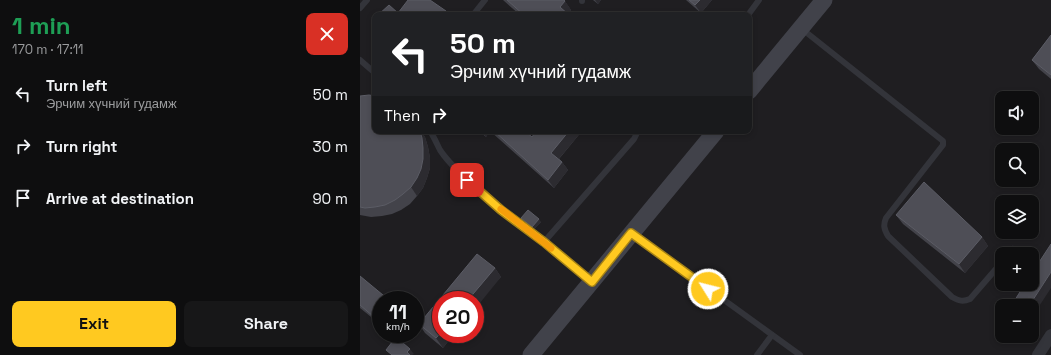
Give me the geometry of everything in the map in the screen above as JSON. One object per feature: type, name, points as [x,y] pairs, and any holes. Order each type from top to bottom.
[{"type":"main road","points":[[752,87],[824,0]]},
{"type":"main road","points":[[531,355],[714,134]]},
{"type":"street","points":[[1038,355],[1051,335]]},
{"type":"lane","points":[[360,8],[367,0]]},
{"type":"lane","points":[[475,12],[485,0]]},
{"type":"lane","points":[[750,12],[759,0]]},
{"type":"lane","points":[[801,28],[943,141],[943,145],[886,218],[883,224],[888,236],[952,297],[960,300],[964,301],[970,299],[995,270]]},
{"type":"lane","points":[[360,60],[372,70]]},
{"type":"lane","points":[[432,134],[451,164],[467,180],[501,210],[544,242],[592,282]]},
{"type":"lane","points":[[544,242],[634,139],[636,134]]},
{"type":"lane","points":[[631,233],[800,355]]},
{"type":"lane","points":[[757,355],[772,335]]},
{"type":"shaded area","points":[[360,0],[1051,0],[1051,355],[360,355]]},
{"type":"building","points":[[408,0],[430,0],[446,11],[445,12],[399,12]]},
{"type":"building","points":[[507,0],[565,1],[560,7],[566,12],[521,12]]},
{"type":"building","points":[[689,0],[700,0],[695,5]]},
{"type":"building","points":[[389,5],[397,12],[381,12]]},
{"type":"building","points":[[1051,35],[1051,75],[1032,60]]},
{"type":"building","points":[[360,96],[372,96],[372,134],[421,134],[423,148],[421,169],[411,187],[395,200],[385,205],[365,208],[360,207]]},
{"type":"building","points":[[497,134],[528,134],[532,137],[534,134],[567,134],[551,153],[562,162],[548,180]]},
{"type":"building","points":[[924,182],[982,237],[959,264],[896,215]]},
{"type":"building","points":[[528,210],[539,219],[532,227],[521,218]]},
{"type":"building","points":[[1051,244],[1051,272],[1039,291],[1039,262]]},
{"type":"building","points":[[477,254],[495,268],[476,291],[446,291]]},
{"type":"building","points":[[360,276],[378,291],[372,291],[372,315],[360,305]]},
{"type":"building","points":[[1021,291],[1039,291],[1034,299],[1016,299]]},
{"type":"building","points":[[432,308],[432,335],[424,328],[424,318]]},
{"type":"building","points":[[391,343],[403,343],[410,349],[407,352],[410,355],[392,355],[386,350]]},
{"type":"slow traffic","points":[[501,209],[551,248]]},
{"type":"route","points":[[467,180],[501,210],[544,242],[592,282],[631,233],[708,289]]}]
